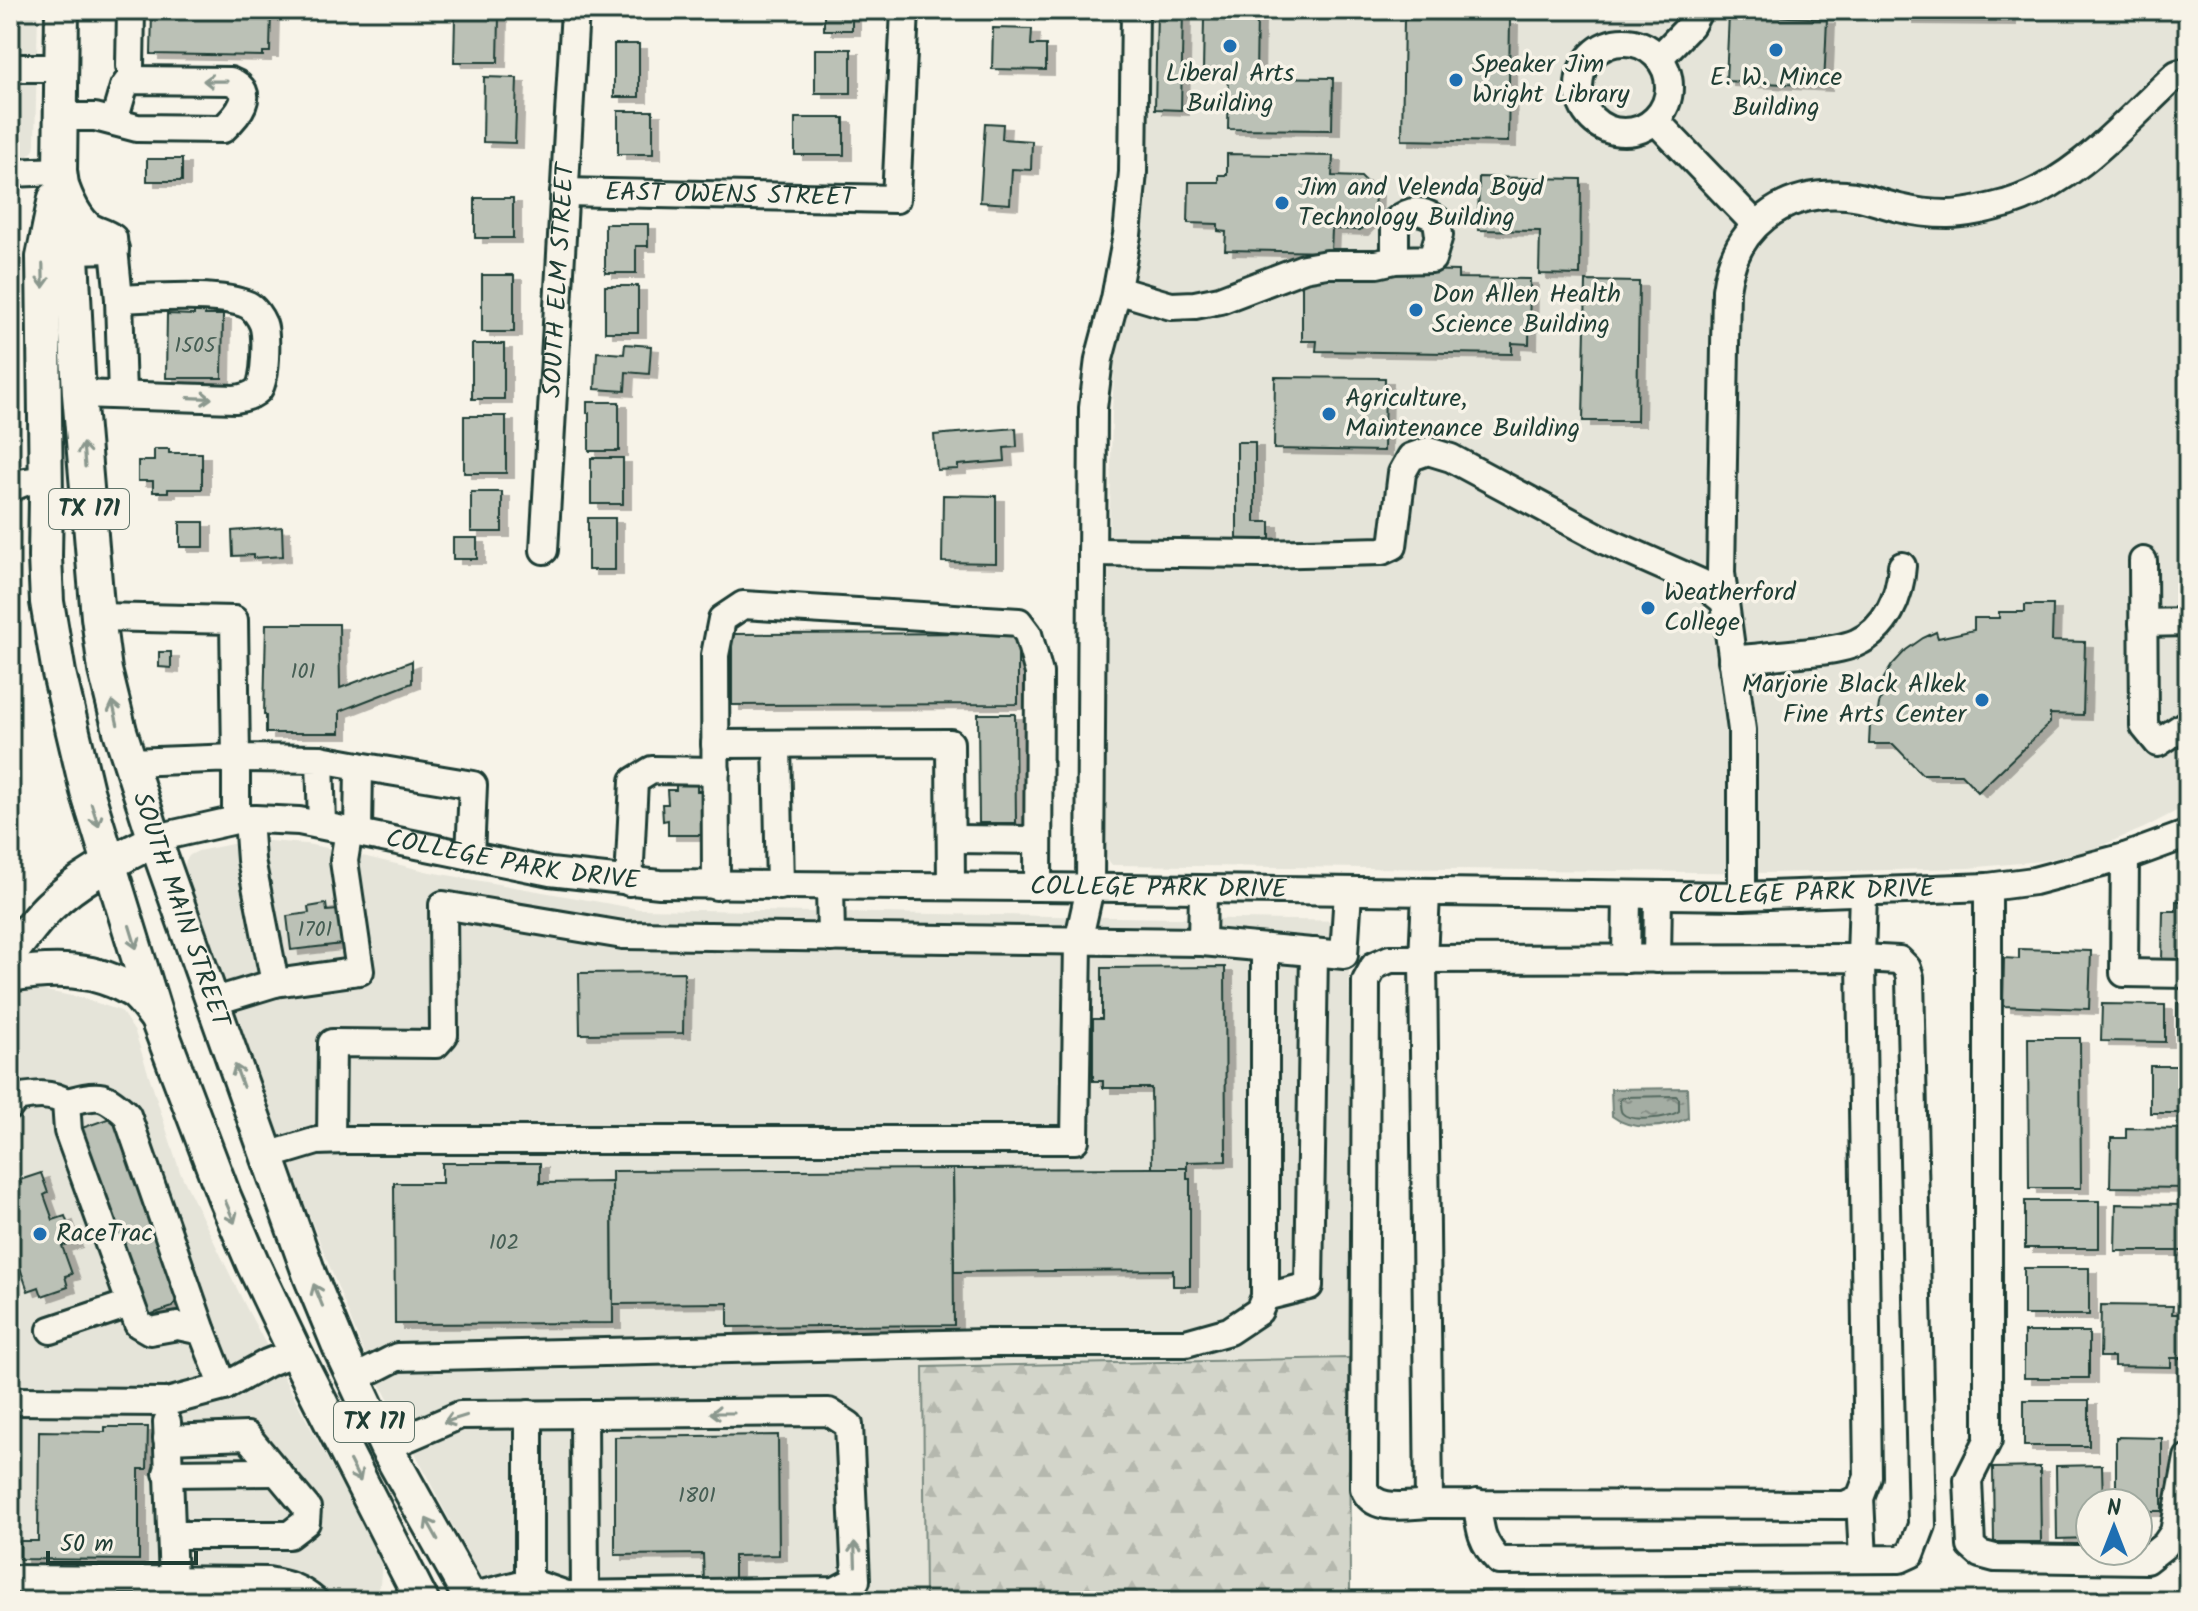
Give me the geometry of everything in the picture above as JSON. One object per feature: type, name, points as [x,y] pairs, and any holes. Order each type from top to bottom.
[{"type":"main road","name":"SOUTH MAIN STREET","points":[[62,10],[60,171],[71,250],[79,394],[105,670],[155,840],[310,1276],[386,1447],[468,1600]]},
{"type":"main road","name":"SOUTH MAIN STREET","points":[[60,171],[43,257],[45,557],[53,645],[70,724],[87,791],[157,1019],[224,1196],[295,1352],[422,1601]]},
{"type":"main road","points":[[10,954],[50,906],[98,869],[155,840]]},
{"type":"main road","points":[[10,975],[44,970],[83,972],[136,993],[157,1019]]},
{"type":"street","points":[[130,66],[131,10]]},
{"type":"street","name":"SOUTH ELM STREET","points":[[544,550],[575,10]]},
{"type":"street","name":"EAST OWENS STREET","points":[[564,192],[896,199],[905,10]]},
{"type":"street","points":[[267,1156],[305,1144],[331,1140],[1075,1140],[1078,942],[1090,888],[1093,408],[1099,359],[1127,235],[1133,172],[1135,10]]},
{"type":"street","points":[[1659,58],[1691,25],[1699,10]]},
{"type":"street","points":[[1624,42],[1643,46],[1659,58],[1668,75],[1669,85],[1666,104],[1655,120],[1629,132],[1610,130],[1593,120],[1579,94],[1584,66],[1590,58],[1605,46],[1624,42]]},
{"type":"street","points":[[10,68],[62,68]]},
{"type":"street","points":[[1742,896],[1743,744],[1721,573],[1726,290],[1738,248],[1767,214],[1803,198],[1847,195],[1899,208],[1950,214],[2010,202],[2037,191],[2093,153],[2177,74],[2188,71]]},
{"type":"street","points":[[61,117],[95,117],[137,128],[223,129],[242,109],[243,89],[230,81],[129,80],[114,121]]},
{"type":"street","points":[[1655,120],[1756,225]]},
{"type":"street","points":[[10,173],[60,171],[79,214],[91,227],[113,238],[119,299],[122,395]]},
{"type":"street","points":[[71,250],[115,249]]},
{"type":"street","points":[[1117,290],[1171,306],[1195,305],[1220,300],[1304,268],[1327,264],[1377,264],[1395,260]]},
{"type":"street","points":[[79,394],[235,399],[259,390],[264,377],[264,326],[252,306],[235,299],[119,299]]},
{"type":"street","points":[[1092,552],[1262,554],[1382,551],[1393,546],[1402,473],[1411,457],[1428,451],[1451,458],[1606,541],[1701,583],[1724,601]]},
{"type":"street","points":[[10,488],[46,479]]},
{"type":"street","points":[[2143,561],[2144,726],[2158,743],[2188,723]]},
{"type":"street","points":[[1732,660],[1829,650],[1857,642],[1879,627],[1892,608],[1901,586],[1902,566]]},
{"type":"street","points":[[716,886],[715,655],[722,619],[743,605],[1019,622],[1028,634],[1039,673],[1038,887]]},
{"type":"street","points":[[98,617],[234,620],[236,758],[242,820],[275,983]]},
{"type":"street","points":[[2143,623],[2188,622]]},
{"type":"street","points":[[715,744],[950,743],[951,886]]},
{"type":"street","points":[[777,744],[780,886]]},
{"type":"street","points":[[320,759],[322,824]]},
{"type":"street","points":[[130,762],[320,759],[473,785],[470,856]]},
{"type":"street","points":[[212,1002],[275,983],[360,971],[344,861],[353,831],[359,766]]},
{"type":"street","points":[[629,882],[634,781],[652,770],[716,771]]},
{"type":"street","name":"COLLEGE PARK DRIVE","points":[[155,840],[242,820],[277,819],[322,824],[550,872],[629,882],[716,886],[1742,896],[1988,887],[2034,881],[2125,857],[2188,834]]},
{"type":"street","name":"COLLEGE PARK DRIVE","points":[[2162,842],[2188,820]]},
{"type":"street","points":[[951,839],[1038,840]]},
{"type":"street","points":[[2125,857],[2124,973],[2188,974]]},
{"type":"street","points":[[830,886],[831,938]]},
{"type":"street","points":[[1988,887],[1988,1440],[1968,1480],[1971,1546],[1980,1554],[1995,1558],[2146,1560],[2165,1545],[2174,1532],[2188,1458]]},
{"type":"street","points":[[1202,942],[1203,890]]},
{"type":"street","points":[[331,1140],[332,1043],[436,1044],[444,1035],[443,905],[623,935],[1202,942],[1344,955],[1348,892]]},
{"type":"street","points":[[1863,893],[1861,958],[1868,1477],[1860,1498],[1863,1559]]},
{"type":"street","points":[[1426,894],[1423,959],[1429,1504]]},
{"type":"street","points":[[1626,959],[1627,896]]},
{"type":"street","points":[[1657,959],[1658,896]]},
{"type":"street","points":[[354,1379],[397,1357],[986,1343],[1186,1343],[1229,1331],[1259,1311],[1265,1297],[1265,948]]},
{"type":"street","points":[[1265,1297],[1309,1286],[1314,952]]},
{"type":"street","points":[[1477,1503],[1481,1536],[1499,1561],[1900,1559],[1911,1554],[1922,1525],[1910,977],[1899,960],[1861,958],[1390,959],[1374,966],[1366,981],[1364,1488],[1367,1495],[1389,1506],[1477,1503],[1845,1505],[1860,1498]]},
{"type":"street","points":[[10,1106],[16,1098],[31,1095],[48,1094],[66,1102],[99,1095],[127,1115],[224,1387]]},
{"type":"street","points":[[66,1102],[68,1131],[138,1324],[150,1331],[178,1326],[202,1331]]},
{"type":"street","points":[[51,1330],[129,1304]]},
{"type":"street","points":[[10,1401],[167,1402],[224,1387],[267,1363],[295,1352]]},
{"type":"street","points":[[167,1402],[173,1581]]},
{"type":"street","points":[[386,1447],[460,1415],[829,1412],[849,1425],[856,1580],[835,1591],[567,1595],[529,1582],[468,1600]]},
{"type":"street","points":[[529,1414],[529,1582]]},
{"type":"street","points":[[584,1414],[585,1595]]},
{"type":"street","points":[[167,1439],[247,1436],[307,1508],[306,1522],[289,1535],[172,1535]]},
{"type":"street","points":[[167,1473],[277,1472]]},
{"type":"street","points":[[10,1579],[268,1581],[298,1588],[315,1601]]},
{"type":"shaded area","points":[[10,10],[38,10],[34,150],[26,158],[10,159]]},
{"type":"shaded area","name":"Weatherford College","points":[[1146,10],[2188,10],[2188,805],[2093,849],[2041,861],[1968,868],[1777,873],[1112,865],[1103,853],[1112,410],[1115,356],[1136,258]]},
{"type":"shaded area","points":[[269,841],[306,844],[430,872],[639,909],[1349,921],[1349,1358],[923,1367],[925,1601],[493,1601],[362,1348],[235,1029],[183,873],[186,860],[198,851]]},
{"type":"shaded area","points":[[31,988],[82,998],[121,1011],[135,1032],[180,1172],[247,1309],[382,1561],[380,1585],[372,1601],[10,1601],[10,1001]]},
{"type":"green space","points":[[1349,1358],[1350,1591],[1740,1589],[1741,1601],[925,1601],[923,1367]]},
{"type":"water","points":[[1687,1088],[1688,1118],[1649,1127],[1629,1124],[1612,1116],[1611,1089]]},
{"type":"building","points":[[211,10],[271,10],[270,52],[263,52],[263,56],[151,54],[152,13],[211,14]]},
{"type":"building","points":[[824,10],[852,10],[852,30],[824,30]]},
{"type":"building","points":[[1157,10],[1183,10],[1181,110],[1155,109]]},
{"type":"building","name":"Liberal Arts Building","points":[[1230,10],[1282,10],[1282,15],[1257,14],[1256,77],[1333,78],[1332,130],[1228,129],[1229,72],[1203,72],[1204,19],[1230,20]]},
{"type":"building","points":[[1905,10],[2008,10],[2008,20],[1905,19]]},
{"type":"building","name":"E. W. Mince Building","points":[[1729,14],[1827,19],[1824,86],[1726,81]]},
{"type":"building","points":[[455,17],[499,17],[498,62],[454,62]]},
{"type":"building","name":"Speaker Jim Wright Library","points":[[1404,19],[1510,20],[1508,142],[1402,140]]},
{"type":"building","points":[[993,28],[1032,29],[1031,45],[1046,45],[1046,70],[992,69]]},
{"type":"building","points":[[614,44],[639,44],[639,97],[614,97]]},
{"type":"building","points":[[815,49],[851,49],[851,93],[815,93]]},
{"type":"building","points":[[484,77],[517,78],[515,143],[483,142]]},
{"type":"building","points":[[618,111],[653,111],[653,154],[618,154]]},
{"type":"building","points":[[795,118],[844,118],[844,155],[795,155]]},
{"type":"building","points":[[985,123],[1003,124],[1002,139],[1032,141],[1031,170],[1012,169],[1010,204],[980,202]]},
{"type":"building","name":"Jim and Velenda Boyd Technology Building","points":[[1227,154],[1333,156],[1332,176],[1361,177],[1375,191],[1374,216],[1360,230],[1332,229],[1331,252],[1225,250],[1226,232],[1218,231],[1218,224],[1188,223],[1189,182],[1219,182],[1219,175],[1227,175]]},
{"type":"building","points":[[147,159],[182,159],[182,181],[147,181]]},
{"type":"building","points":[[1479,177],[1581,179],[1580,275],[1539,274],[1540,231],[1478,230]]},
{"type":"building","points":[[475,198],[513,198],[513,238],[475,238]]},
{"type":"building","points":[[605,224],[648,224],[648,246],[636,246],[636,273],[605,273]]},
{"type":"building","name":"Don Allen Health Science Building","points":[[1375,269],[1458,271],[1458,278],[1530,279],[1529,344],[1512,343],[1512,354],[1316,351],[1317,341],[1302,341],[1302,276],[1375,277]]},
{"type":"building","points":[[482,275],[514,275],[514,332],[482,332]]},
{"type":"building","points":[[1586,281],[1639,282],[1637,421],[1583,421]]},
{"type":"building","points":[[605,286],[638,286],[638,332],[605,332]]},
{"type":"building","points":[[194,312],[223,315],[222,378],[166,378],[167,314],[194,315]]},
{"type":"building","points":[[472,344],[504,344],[504,399],[472,399]]},
{"type":"building","points":[[625,344],[651,346],[649,374],[626,372],[625,391],[595,389],[597,352],[624,354]]},
{"type":"building","name":"Agriculture, Maintenance Building","points":[[1275,377],[1385,378],[1384,451],[1274,449]]},
{"type":"building","points":[[587,402],[619,402],[619,451],[589,451]]},
{"type":"building","points":[[464,416],[506,416],[506,473],[464,473]]},
{"type":"building","points":[[1016,428],[1017,447],[1004,448],[1005,461],[937,470],[934,435]]},
{"type":"building","points":[[1237,442],[1255,442],[1255,522],[1270,522],[1270,541],[1237,541]]},
{"type":"building","points":[[154,449],[169,449],[169,453],[202,453],[202,489],[153,492],[153,481],[138,481],[138,461],[154,461]]},
{"type":"building","points":[[591,458],[623,458],[623,504],[591,504]]},
{"type":"building","points":[[471,492],[502,492],[502,532],[471,532]]},
{"type":"building","points":[[943,495],[996,496],[996,563],[942,562]]},
{"type":"building","points":[[588,518],[615,518],[615,570],[588,570]]},
{"type":"building","points":[[180,522],[204,522],[204,547],[180,547]]},
{"type":"building","points":[[282,527],[283,556],[233,556],[232,531]]},
{"type":"building","points":[[453,538],[477,538],[477,559],[453,559]]},
{"type":"building","name":"Marjorie Black Alkek Fine Arts Center","points":[[2025,605],[2053,605],[2052,641],[2085,642],[2083,715],[2050,714],[2050,723],[1978,792],[1961,774],[1922,774],[1893,744],[1869,744],[1870,724],[1876,724],[1884,690],[1878,688],[1906,650],[1936,632],[1938,638],[1974,630],[1974,618],[1999,618],[1999,612],[2025,612]]},
{"type":"building","points":[[266,624],[339,624],[340,688],[412,661],[412,683],[340,711],[340,733],[266,733]]},
{"type":"building","points":[[1018,633],[1018,704],[732,705],[732,634]]},
{"type":"building","points":[[159,652],[171,652],[171,668],[159,667]]},
{"type":"building","points":[[978,714],[1015,714],[1016,823],[979,823]]},
{"type":"building","points":[[676,775],[697,775],[697,791],[704,791],[703,835],[668,835],[668,820],[663,821],[662,804],[668,804],[667,790],[676,790]]},
{"type":"building","points":[[2176,901],[2188,901],[2188,960],[2162,960],[2163,911],[2176,911]]},
{"type":"building","points":[[326,904],[327,911],[338,910],[342,944],[291,950],[287,916],[309,913],[308,907]]},
{"type":"building","points":[[2019,949],[2091,951],[2089,1009],[2003,1006],[2004,958],[2019,959]]},
{"type":"building","points":[[1225,967],[1226,1161],[1187,1162],[1187,1168],[1152,1168],[1151,1088],[1103,1088],[1103,1081],[1093,1081],[1093,1019],[1102,1019],[1102,968]]},
{"type":"building","points":[[684,972],[683,1033],[580,1034],[579,973]]},
{"type":"building","points":[[2177,1003],[2188,1003],[2188,1048],[2177,1048]]},
{"type":"building","points":[[2102,1004],[2165,1005],[2165,1042],[2101,1041]]},
{"type":"building","points":[[2028,1038],[2080,1038],[2081,1188],[2029,1188]]},
{"type":"building","points":[[2150,1066],[2188,1066],[2188,1113],[2150,1113]]},
{"type":"building","points":[[113,1117],[177,1297],[173,1307],[146,1316],[79,1129]]},
{"type":"building","points":[[2126,1128],[2183,1129],[2183,1138],[2188,1138],[2188,1188],[2110,1187],[2111,1138],[2126,1138]]},
{"type":"building","points":[[442,1163],[540,1163],[540,1183],[612,1182],[613,1323],[395,1324],[394,1183],[442,1183]]},
{"type":"building","points":[[1187,1168],[1187,1179],[1190,1179],[1190,1286],[1173,1286],[1173,1270],[954,1272],[953,1169]]},
{"type":"building","points":[[953,1169],[954,1325],[728,1327],[728,1303],[613,1304],[612,1171]]},
{"type":"building","points":[[41,1173],[48,1193],[44,1195],[53,1220],[65,1216],[74,1242],[62,1246],[72,1274],[65,1276],[68,1287],[42,1296],[39,1287],[28,1291],[10,1239],[10,1187]]},
{"type":"building","points":[[2025,1201],[2099,1201],[2099,1248],[2025,1248]]},
{"type":"building","points":[[2116,1204],[2188,1205],[2187,1251],[2115,1251]]},
{"type":"building","points":[[2024,1268],[2089,1268],[2089,1315],[2024,1315]]},
{"type":"building","points":[[2101,1305],[2173,1306],[2172,1314],[2187,1314],[2186,1358],[2171,1358],[2171,1367],[2114,1366],[2114,1357],[2100,1357]]},
{"type":"building","points":[[2024,1332],[2089,1332],[2089,1378],[2024,1378]]},
{"type":"building","points":[[2024,1400],[2089,1400],[2089,1446],[2024,1446]]},
{"type":"building","points":[[105,1427],[148,1427],[147,1469],[139,1469],[139,1560],[20,1559],[20,1541],[38,1541],[39,1431],[105,1432]]},
{"type":"building","points":[[778,1435],[779,1555],[734,1556],[734,1582],[704,1583],[703,1554],[615,1555],[615,1437]]},
{"type":"building","points":[[2116,1437],[2162,1438],[2162,1511],[2154,1511],[2154,1487],[2116,1487]]},
{"type":"building","points":[[2102,1465],[2103,1487],[2074,1487],[2074,1538],[2057,1539],[2056,1466]]},
{"type":"building","points":[[2040,1467],[2041,1542],[1994,1542],[1993,1468]]},
{"type":"place","name":"Liberal Arts Building","points":[[1230,46]]},
{"type":"place","name":"E. W. Mince Building","points":[[1776,50]]},
{"type":"place","name":"Speaker Jim Wright Library","points":[[1456,80]]},
{"type":"place","name":"Jim and Velenda Boyd Technology Building","points":[[1282,203]]},
{"type":"place","name":"Don Allen Health Science Building","points":[[1416,310]]},
{"type":"place","name":"Agriculture, Maintenance Building","points":[[1329,414]]},
{"type":"place","name":"Weatherford College","points":[[1648,608]]},
{"type":"place","name":"Marjorie Black Alkek Fine Arts Center","points":[[1982,700]]},
{"type":"place","name":"RaceTrac","points":[[40,1234]]}]
